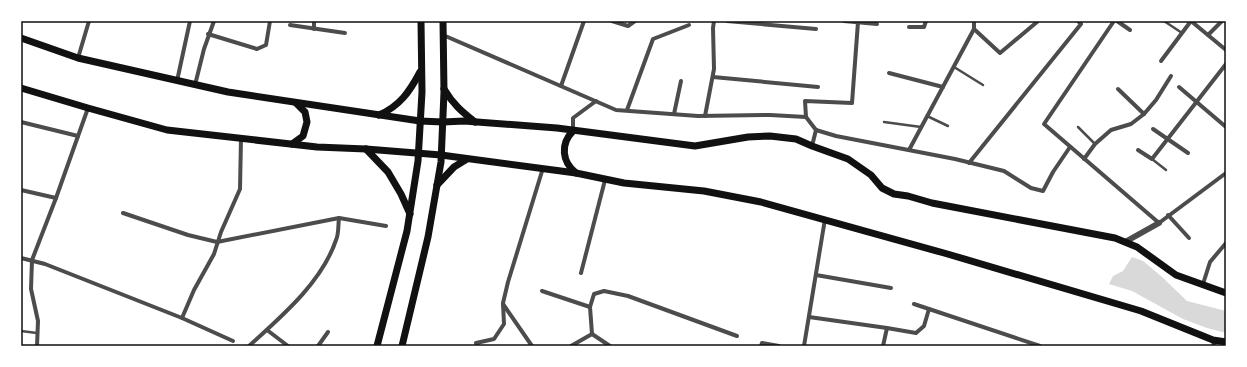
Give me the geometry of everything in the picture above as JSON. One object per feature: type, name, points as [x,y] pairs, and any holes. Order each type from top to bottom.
[{"type":"main road","points":[[377,346],[407,231],[418,161],[421,21]]},
{"type":"main road","points":[[402,346],[428,237],[441,155],[444,89],[443,21]]},
{"type":"main road","points":[[21,38],[78,58],[228,92],[420,121],[464,121],[557,128],[695,146],[770,136],[796,139],[848,158],[871,175],[882,188],[894,194],[908,196],[932,203],[1114,238],[1137,247],[1176,275],[1226,293]]},
{"type":"main road","points":[[379,115],[388,111],[399,102],[410,90],[421,70]]},
{"type":"main road","points":[[21,88],[167,130],[317,147],[366,148],[418,152],[544,168],[624,183],[704,191],[761,202],[952,255],[1141,311],[1214,343],[1226,342]]},
{"type":"main road","points":[[444,89],[451,101],[459,110],[475,122]]},
{"type":"main road","points":[[292,144],[302,136],[307,122],[305,112],[296,102]]},
{"type":"main road","points":[[573,131],[569,135],[565,144],[564,155],[568,165],[576,173]]},
{"type":"main road","points":[[366,148],[388,172],[401,194],[410,214]]},
{"type":"main road","points":[[437,185],[454,167],[467,158]]},
{"type":"street","points":[[78,58],[89,21]]},
{"type":"street","points":[[177,81],[190,21]]},
{"type":"street","points":[[195,85],[208,34],[214,21]]},
{"type":"street","points":[[208,34],[258,49],[266,45],[270,21]]},
{"type":"street","points":[[314,21],[314,29]]},
{"type":"street","points":[[561,86],[584,21]]},
{"type":"street","points":[[612,21],[628,26],[636,21]]},
{"type":"street","points":[[706,116],[714,69],[714,21]]},
{"type":"street","points":[[727,21],[816,29]]},
{"type":"street","points":[[844,21],[877,24]]},
{"type":"street","points":[[909,27],[924,27],[926,21]]},
{"type":"street","points":[[909,150],[974,29],[974,21]]},
{"type":"street","points":[[969,163],[1080,24],[1078,21]]},
{"type":"street","points":[[1130,30],[1115,21],[1044,124],[1159,222]]},
{"type":"street","points":[[1161,61],[1191,21],[1226,50]]},
{"type":"street","points":[[1208,35],[1222,21]]},
{"type":"street","points":[[858,22],[852,102],[805,101],[806,117],[816,130],[836,136],[1004,171],[1031,188],[1043,191],[1053,172],[1070,147]]},
{"type":"street","points":[[974,29],[1000,53],[1037,22]]},
{"type":"street","points":[[290,25],[345,33]]},
{"type":"street","points":[[627,110],[653,39],[688,25]]},
{"type":"street","points":[[443,35],[616,110],[706,116],[770,115],[806,117]]},
{"type":"street","points":[[1138,150],[1152,159],[1226,64]]},
{"type":"street","points":[[889,73],[943,87]]},
{"type":"street","points":[[1084,159],[1095,144],[1110,130],[1131,124],[1144,114],[1156,100],[1171,76]]},
{"type":"street","points":[[713,77],[818,87]]},
{"type":"street","points":[[674,114],[681,81]]},
{"type":"street","points":[[1179,87],[1226,127]]},
{"type":"street","points":[[1118,89],[1144,114]]},
{"type":"street","points":[[573,131],[573,118],[596,101]]},
{"type":"street","points":[[37,346],[38,321],[31,289],[32,260],[88,108]]},
{"type":"street","points":[[21,122],[78,136]]},
{"type":"street","points":[[1153,129],[1188,153]]},
{"type":"street","points":[[812,146],[816,130]]},
{"type":"street","points":[[182,318],[194,290],[214,254],[217,242],[240,189],[240,138]]},
{"type":"street","points":[[478,346],[476,343],[494,339],[504,324],[503,303],[508,282],[544,168]]},
{"type":"street","points":[[1125,242],[1159,222],[1226,173]]},
{"type":"street","points":[[581,274],[605,180]]},
{"type":"street","points":[[21,190],[56,198]]},
{"type":"street","points":[[123,213],[188,235],[217,242],[339,218],[386,226]]},
{"type":"street","points":[[1168,215],[1189,238]]},
{"type":"street","points":[[249,346],[284,314],[321,272],[337,239],[339,218]]},
{"type":"street","points":[[804,346],[825,219]]},
{"type":"street","points":[[1203,284],[1210,262],[1226,243]]},
{"type":"street","points":[[21,258],[45,264],[182,318],[233,341]]},
{"type":"street","points":[[816,275],[891,288]]},
{"type":"street","points":[[542,291],[590,307]]},
{"type":"street","points":[[592,334],[590,307],[594,294],[604,291],[628,296],[737,336]]},
{"type":"street","points":[[503,303],[532,346]]},
{"type":"street","points":[[914,304],[1040,346]]},
{"type":"street","points":[[809,317],[916,333],[924,326],[929,309]]},
{"type":"street","points":[[883,346],[887,328]]},
{"type":"street","points":[[266,330],[288,346]]},
{"type":"street","points":[[318,346],[328,332]]},
{"type":"street","points":[[571,346],[592,334]]},
{"type":"street","points":[[592,334],[610,346]]},
{"type":"street","points":[[761,346],[762,343],[779,346]]},
{"type":"lane","points":[[1164,21],[1182,33]]},
{"type":"lane","points":[[954,67],[983,85]]},
{"type":"lane","points":[[927,116],[948,126]]},
{"type":"lane","points":[[884,122],[921,128]]},
{"type":"lane","points":[[1078,127],[1095,144]]},
{"type":"lane","points":[[1152,159],[1166,170]]},
{"type":"lane","points":[[21,331],[37,333]]},
{"type":"shaded area","points":[[1132,257],[1143,261],[1187,301],[1226,311],[1226,333],[1183,319],[1132,291],[1109,284],[1113,276],[1123,271]]}]
